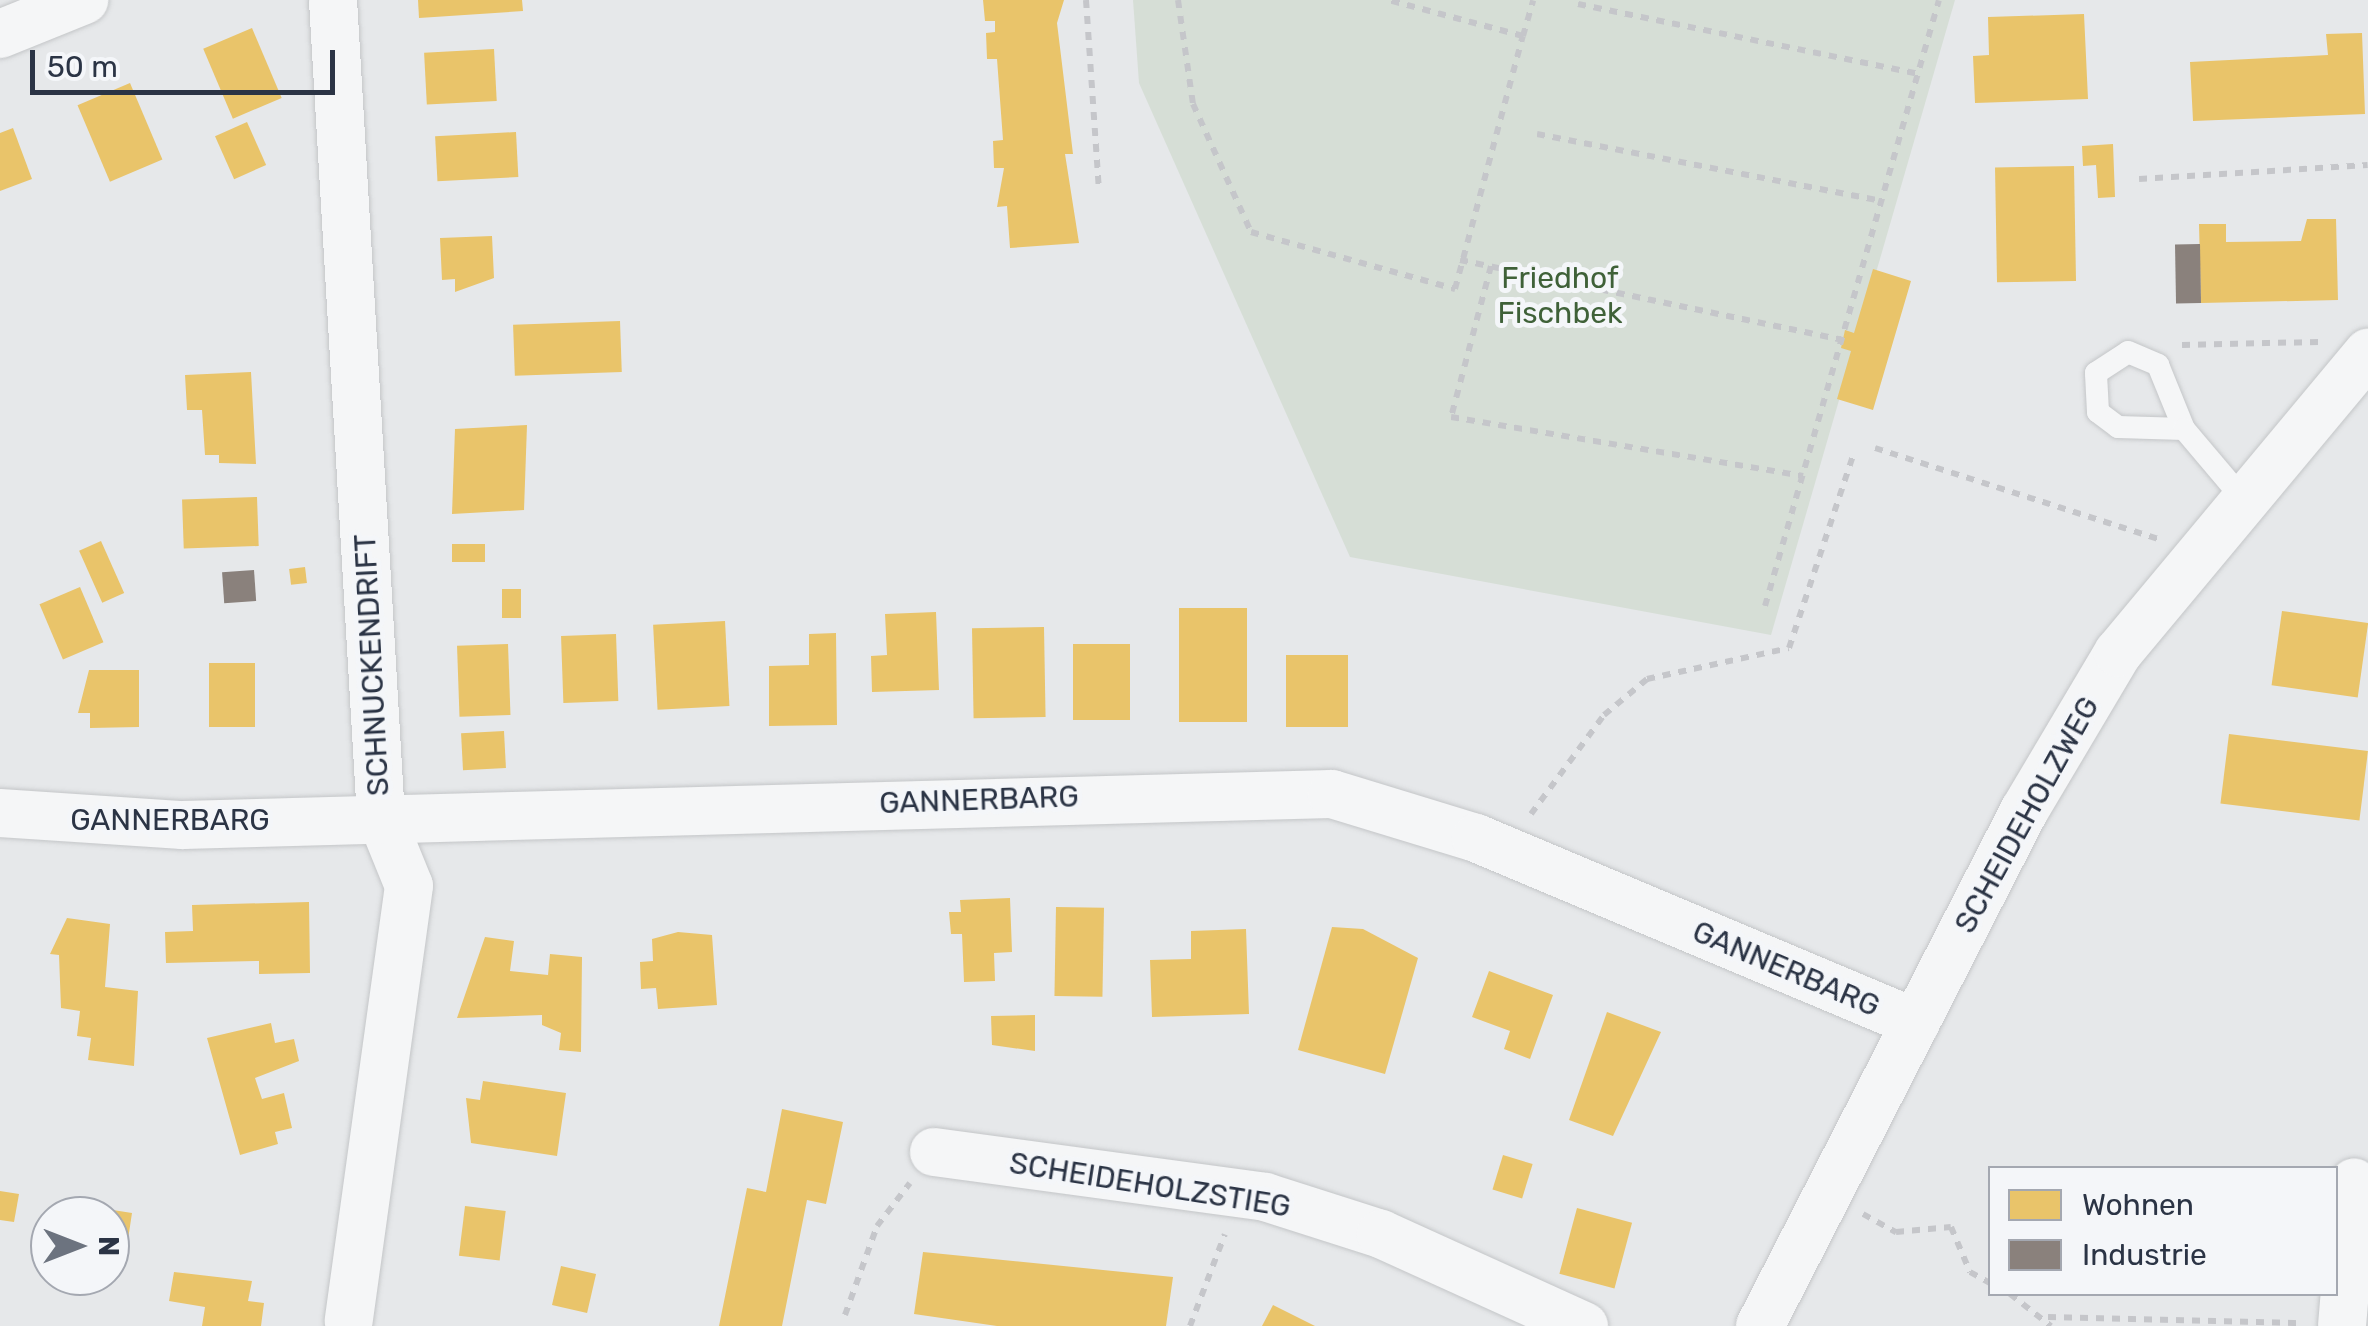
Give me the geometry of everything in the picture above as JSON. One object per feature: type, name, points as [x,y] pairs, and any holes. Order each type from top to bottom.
[{"type":"street","points":[[0,34],[84,0]]},
{"type":"street","name":"SCHNUCKENDRIFT","points":[[333,0],[382,817],[408,886],[349,1321]]},
{"type":"street","name":"SCHEIDEHOLZWEG","points":[[1760,1326],[1916,1023],[2118,653],[2244,500],[2350,347]]},
{"type":"street","name":"GANNERBARG","points":[[0,813],[126,824],[1332,794],[1511,852],[1916,1023]]},
{"type":"street","name":"SCHEIDEHOLZSTIEG","points":[[934,1152],[1240,1193],[1381,1234],[1584,1326]]},
{"type":"street","points":[[2342,1326],[2354,1183]]},
{"type":"lane","points":[[2184,429],[2118,427],[2094,406],[2092,381],[2113,356],[2136,353],[2158,365],[2184,429],[2244,500]]},
{"type":"path","points":[[1086,0],[1099,192]]},
{"type":"path","points":[[1178,0],[1194,104],[1251,232],[1455,290],[1460,260],[1534,0]]},
{"type":"path","points":[[1389,0],[1523,36]]},
{"type":"path","points":[[1765,606],[1940,0]]},
{"type":"path","points":[[1578,4],[1918,74]]},
{"type":"path","points":[[1537,134],[1881,201]]},
{"type":"path","points":[[2139,178],[2368,165]]},
{"type":"path","points":[[1460,260],[1842,340]]},
{"type":"path","points":[[1490,266],[1450,417],[1802,476]]},
{"type":"path","points":[[2158,365],[2184,343],[2350,347]]},
{"type":"path","points":[[1875,448],[2200,555]]},
{"type":"path","points":[[1511,852],[1604,715],[1646,679],[1789,648],[1853,456]]},
{"type":"path","points":[[845,1315],[877,1226],[934,1152]]},
{"type":"path","points":[[1190,1326],[1240,1193]]},
{"type":"path","points":[[1827,1195],[1896,1232],[1951,1227],[1970,1272],[1988,1282]]},
{"type":"path","points":[[2013,1296],[2050,1321],[2322,1325]]},
{"type":"green space","name":"Friedhof Fischbek","points":[[1133,0],[1955,0],[1771,635],[1350,557],[1139,83]]},
{"type":"building: Wohnen","points":[[418,0],[522,0],[523,11],[419,18]]},
{"type":"building: Wohnen","points":[[983,0],[1064,0],[1057,23],[1073,154],[1065,154],[1079,243],[1010,248],[1007,206],[997,207],[1004,168],[994,168],[993,141],[1003,140],[997,59],[987,59],[986,33],[995,32],[995,21],[985,21]]},
{"type":"building: Wohnen","points":[[2084,14],[2088,99],[1975,103],[1973,56],[1989,55],[1988,17]]},
{"type":"building: Wohnen","points":[[252,28],[282,98],[233,119],[203,49]]},
{"type":"building: Wohnen","points":[[2362,33],[2365,114],[2193,121],[2190,62],[2328,55],[2326,34]]},
{"type":"building: Wohnen","points":[[494,49],[497,101],[427,105],[424,53]]},
{"type":"building: Wohnen","points":[[130,83],[162,159],[110,182],[78,105]]},
{"type":"building: Wohnen","points":[[247,122],[266,165],[234,179],[215,136]]},
{"type":"building: Wohnen","points":[[13,128],[32,179],[0,191],[0,133]]},
{"type":"building: Wohnen","points":[[516,132],[518,177],[437,181],[435,136]]},
{"type":"building: Wohnen","points":[[2113,144],[2115,197],[2098,198],[2096,165],[2083,166],[2082,146]]},
{"type":"building: Wohnen","points":[[2074,166],[2076,281],[1997,282],[1995,167]]},
{"type":"building: Wohnen","points":[[2307,219],[2336,219],[2338,300],[2201,303],[2199,224],[2226,224],[2226,242],[2301,241]]},
{"type":"building: Wohnen","points":[[492,236],[494,278],[455,292],[455,279],[442,280],[440,238]]},
{"type":"building: Wohnen","points":[[1873,269],[1911,281],[1873,410],[1837,399],[1851,351],[1841,348],[1845,330],[1854,333]]},
{"type":"building: Wohnen","points":[[620,321],[622,372],[515,376],[513,325]]},
{"type":"building: Wohnen","points":[[251,372],[256,464],[219,463],[219,455],[205,455],[202,410],[187,410],[185,375]]},
{"type":"building: Wohnen","points":[[527,425],[524,510],[452,514],[455,429]]},
{"type":"building: Wohnen","points":[[257,497],[259,546],[184,549],[182,500]]},
{"type":"building: Wohnen","points":[[101,541],[124,593],[102,603],[79,551]]},
{"type":"building: Wohnen","points":[[452,544],[485,544],[485,562],[452,562]]},
{"type":"building: Wohnen","points":[[305,567],[307,583],[291,585],[289,569]]},
{"type":"building: Wohnen","points":[[80,587],[103,642],[63,659],[39,604]]},
{"type":"building: Wohnen","points":[[502,589],[521,589],[521,618],[502,618]]},
{"type":"building: Wohnen","points":[[1179,608],[1247,608],[1247,722],[1179,722]]},
{"type":"building: Wohnen","points":[[2282,611],[2368,623],[2358,697],[2272,685]]},
{"type":"building: Wohnen","points":[[936,612],[939,690],[872,692],[871,656],[887,655],[885,614]]},
{"type":"building: Wohnen","points":[[725,621],[729,706],[658,710],[653,625]]},
{"type":"building: Wohnen","points":[[1044,627],[1046,717],[974,718],[972,628]]},
{"type":"building: Wohnen","points":[[836,633],[837,725],[769,726],[769,666],[809,665],[809,634]]},
{"type":"building: Wohnen","points":[[616,634],[618,701],[563,703],[561,636]]},
{"type":"building: Wohnen","points":[[508,644],[510,715],[460,717],[457,646]]},
{"type":"building: Wohnen","points":[[1073,644],[1130,644],[1130,720],[1073,720]]},
{"type":"building: Wohnen","points":[[1286,655],[1348,655],[1348,727],[1286,727]]},
{"type":"building: Wohnen","points":[[209,663],[255,663],[255,727],[209,727]]},
{"type":"building: Wohnen","points":[[89,670],[139,670],[139,727],[90,728],[90,713],[78,713]]},
{"type":"building: Wohnen","points":[[504,731],[506,768],[463,770],[461,733]]},
{"type":"building: Wohnen","points":[[2229,734],[2368,751],[2359,821],[2220,803]]},
{"type":"building: Wohnen","points":[[1010,898],[1012,952],[994,953],[995,981],[964,982],[962,934],[951,934],[949,912],[961,912],[960,900]]},
{"type":"building: Wohnen","points":[[309,902],[310,973],[259,974],[259,961],[166,963],[165,932],[193,931],[192,905]]},
{"type":"building: Wohnen","points":[[1056,907],[1104,908],[1102,997],[1054,996]]},
{"type":"building: Wohnen","points":[[67,918],[110,924],[105,987],[138,991],[134,1066],[88,1060],[91,1038],[77,1036],[80,1011],[61,1008],[59,955],[50,954]]},
{"type":"building: Wohnen","points":[[1332,927],[1363,929],[1418,958],[1385,1074],[1298,1050]]},
{"type":"building: Wohnen","points":[[1246,929],[1249,1014],[1152,1017],[1150,960],[1191,959],[1191,931]]},
{"type":"building: Wohnen","points":[[678,932],[712,935],[717,1005],[658,1009],[656,988],[641,989],[640,962],[653,961],[652,939]]},
{"type":"building: Wohnen","points":[[485,937],[514,941],[510,971],[548,975],[550,954],[582,957],[581,1052],[559,1050],[561,1033],[542,1025],[542,1015],[457,1018]]},
{"type":"building: Wohnen","points":[[1489,971],[1553,995],[1530,1059],[1504,1049],[1510,1031],[1472,1017]]},
{"type":"building: Wohnen","points":[[1607,1012],[1661,1032],[1613,1136],[1569,1120]]},
{"type":"building: Wohnen","points":[[1035,1015],[1035,1051],[992,1045],[991,1016]]},
{"type":"building: Wohnen","points":[[271,1023],[275,1043],[294,1039],[299,1061],[255,1078],[262,1099],[284,1093],[292,1128],[275,1132],[278,1144],[240,1155],[207,1038]]},
{"type":"building: Wohnen","points":[[483,1081],[566,1093],[557,1156],[471,1143],[466,1098],[480,1100]]},
{"type":"building: Wohnen","points":[[782,1109],[843,1122],[826,1204],[807,1200],[782,1326],[719,1326],[747,1188],[766,1192]]},
{"type":"building: Wohnen","points":[[1503,1155],[1533,1164],[1522,1198],[1492,1189]]},
{"type":"building: Wohnen","points":[[0,1191],[19,1194],[14,1222],[0,1220]]},
{"type":"building: Wohnen","points":[[465,1206],[506,1211],[500,1261],[459,1256]]},
{"type":"building: Wohnen","points":[[1577,1208],[1632,1223],[1614,1288],[1559,1274]]},
{"type":"building: Wohnen","points":[[923,1252],[1173,1277],[1166,1326],[997,1326],[914,1314]]},
{"type":"building: Wohnen","points":[[561,1266],[596,1274],[587,1313],[552,1305]]},
{"type":"building: Wohnen","points":[[174,1272],[252,1281],[248,1301],[264,1303],[261,1326],[202,1326],[205,1307],[169,1301]]},
{"type":"building: Wohnen","points":[[1273,1305],[1315,1326],[1262,1326]]},
{"type":"building: Industrie","points":[[2175,244],[2200,244],[2201,303],[2176,303]]},
{"type":"building: Industrie","points":[[254,570],[256,601],[224,603],[222,572]]}]
